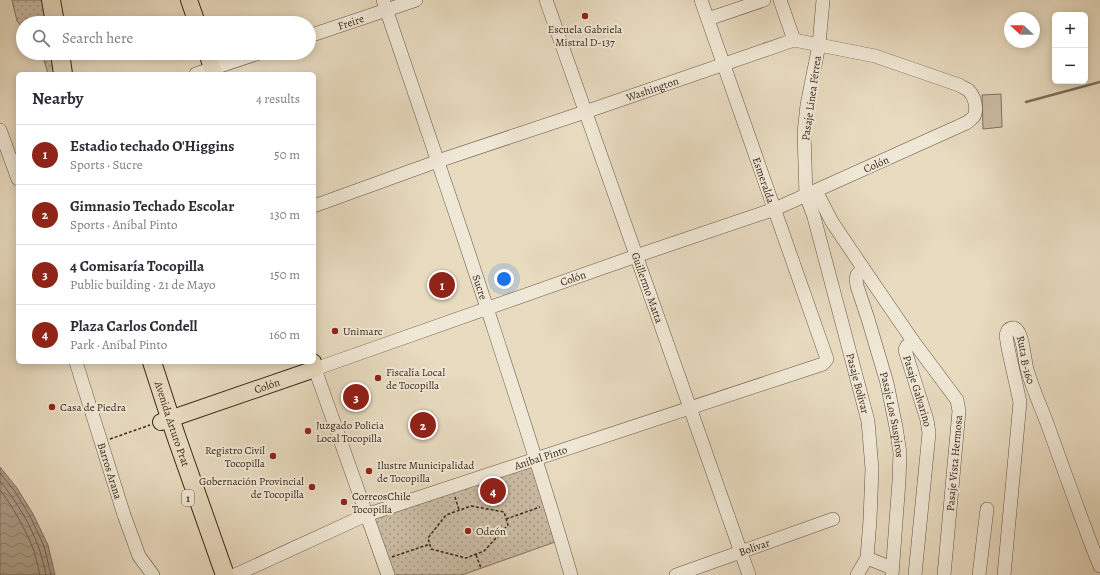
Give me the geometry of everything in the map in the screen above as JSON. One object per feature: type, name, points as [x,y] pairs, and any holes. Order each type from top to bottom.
[{"type":"highway","points":[[51,0],[54,16]]},
{"type":"highway","points":[[60,0],[63,16]]},
{"type":"highway","points":[[61,60],[63,72]]},
{"type":"highway","points":[[69,60],[71,72]]},
{"type":"highway","name":"Avenida Arturo Prat","points":[[143,364],[166,420],[225,575]]},
{"type":"highway","name":"Avenida Arturo Prat","points":[[152,364],[166,420],[215,575]]},
{"type":"main road","points":[[190,0],[195,16]]},
{"type":"main road","points":[[209,60],[213,71]]},
{"type":"main road","name":"Colón","points":[[166,420],[314,365]]},
{"type":"street","name":"Freire","points":[[316,33],[385,5],[416,0]]},
{"type":"street","name":"Guillermo Matta","points":[[546,0],[749,575]]},
{"type":"street","name":"Esmeralda","points":[[701,0],[827,360]]},
{"type":"street","points":[[708,19],[764,0]]},
{"type":"street","points":[[780,0],[794,40],[819,45]]},
{"type":"street","name":"Pasaje Línea Férrea","points":[[811,193],[804,133],[807,105],[819,45],[824,0]]},
{"type":"street","name":"Sucre","points":[[385,5],[551,504],[571,575]]},
{"type":"street","name":"Washington","points":[[316,205],[438,161],[794,40]]},
{"type":"street","name":"Colón","points":[[314,365],[487,308],[775,209],[966,123],[972,119],[975,114],[974,97],[969,91],[959,85],[875,56],[819,45]]},
{"type":"street","points":[[213,71],[241,60]]},
{"type":"street","points":[[0,130],[16,174]]},
{"type":"street","name":"Pasaje Galvarino","points":[[811,193],[826,210],[832,222],[913,341],[905,350],[927,420],[929,433],[915,575]]},
{"type":"street","name":"Pasaje Bolívar","points":[[811,193],[814,217],[868,421],[872,469],[870,520],[867,558],[857,575]]},
{"type":"street","points":[[814,217],[826,210]]},
{"type":"street","name":"Pasaje Los Suspiros","points":[[863,268],[857,275],[857,286],[886,383],[900,453],[892,571],[867,558]]},
{"type":"street","name":"Ruta B-160","points":[[1004,575],[1020,402],[1006,335],[1008,330],[1012,327],[1019,332],[1029,377],[1092,549],[1100,566]]},
{"type":"street","name":"Pasaje Vista Hermosa","points":[[913,341],[958,400],[959,412],[944,575]]},
{"type":"street","name":"Aníbal Pinto","points":[[235,575],[366,515],[823,364],[827,360]]},
{"type":"street","name":"Barros Arana","points":[[77,364],[124,515],[139,556],[153,575]]},
{"type":"street","points":[[314,365],[388,575]]},
{"type":"street","points":[[979,575],[987,510]]},
{"type":"street","name":"Bolívar","points":[[676,575],[833,519]]},
{"type":"path","points":[[101,442],[166,420]]},
{"type":"path","points":[[452,486],[459,510]]},
{"type":"path","points":[[506,519],[551,504]]},
{"type":"path","points":[[471,506],[504,512],[506,519],[508,525],[484,552],[466,558],[431,549],[428,538],[446,515],[471,506]]},
{"type":"path","points":[[383,560],[430,544]]},
{"type":"path","points":[[476,554],[481,568]]},
{"type":"shaded area","points":[[12,0],[44,0],[47,16],[16,17]]},
{"type":"shaded area","points":[[44,60],[54,60],[56,72],[47,72]]},
{"type":"shaded area","points":[[1001,94],[1002,127],[983,129],[982,95]]},
{"type":"shaded area","points":[[531,462],[555,542],[462,575],[381,575],[362,520]]},
{"type":"water","points":[[0,467],[17,488],[33,514],[48,545],[55,575],[0,575]]},
{"type":"waterway","points":[[1026,102],[1100,82]]},
{"type":"place","name":"Escuela Gabriela Mistral D-137","points":[[585,16]]},
{"type":"place","name":"Estadio techado O'Higgins","points":[[442,285]]},
{"type":"place","name":"Unimarc","points":[[335,331]]},
{"type":"place","name":"Fiscalía Local de Tocopilla","points":[[378,378]]},
{"type":"place","name":"4 Comisaría Tocopilla","points":[[356,397]]},
{"type":"place","name":"Casa de Piedra","points":[[52,407]]},
{"type":"place","name":"Gimnasio Techado Escolar","points":[[423,425]]},
{"type":"place","name":"Juzgado Policia Local Tocopilla","points":[[308,431]]},
{"type":"place","name":"Registro Civil Tocopilla","points":[[273,456]]},
{"type":"place","name":"Ilustre Municipalidad de Tocopilla","points":[[369,471]]},
{"type":"place","name":"Gobernación Provincial de Tocopilla","points":[[312,487]]},
{"type":"place","name":"Plaza Carlos Condell","points":[[493,491]]},
{"type":"place","name":"CorreosChile Tocopilla","points":[[344,502]]},
{"type":"place","name":"Odeón","points":[[468,531]]}]
